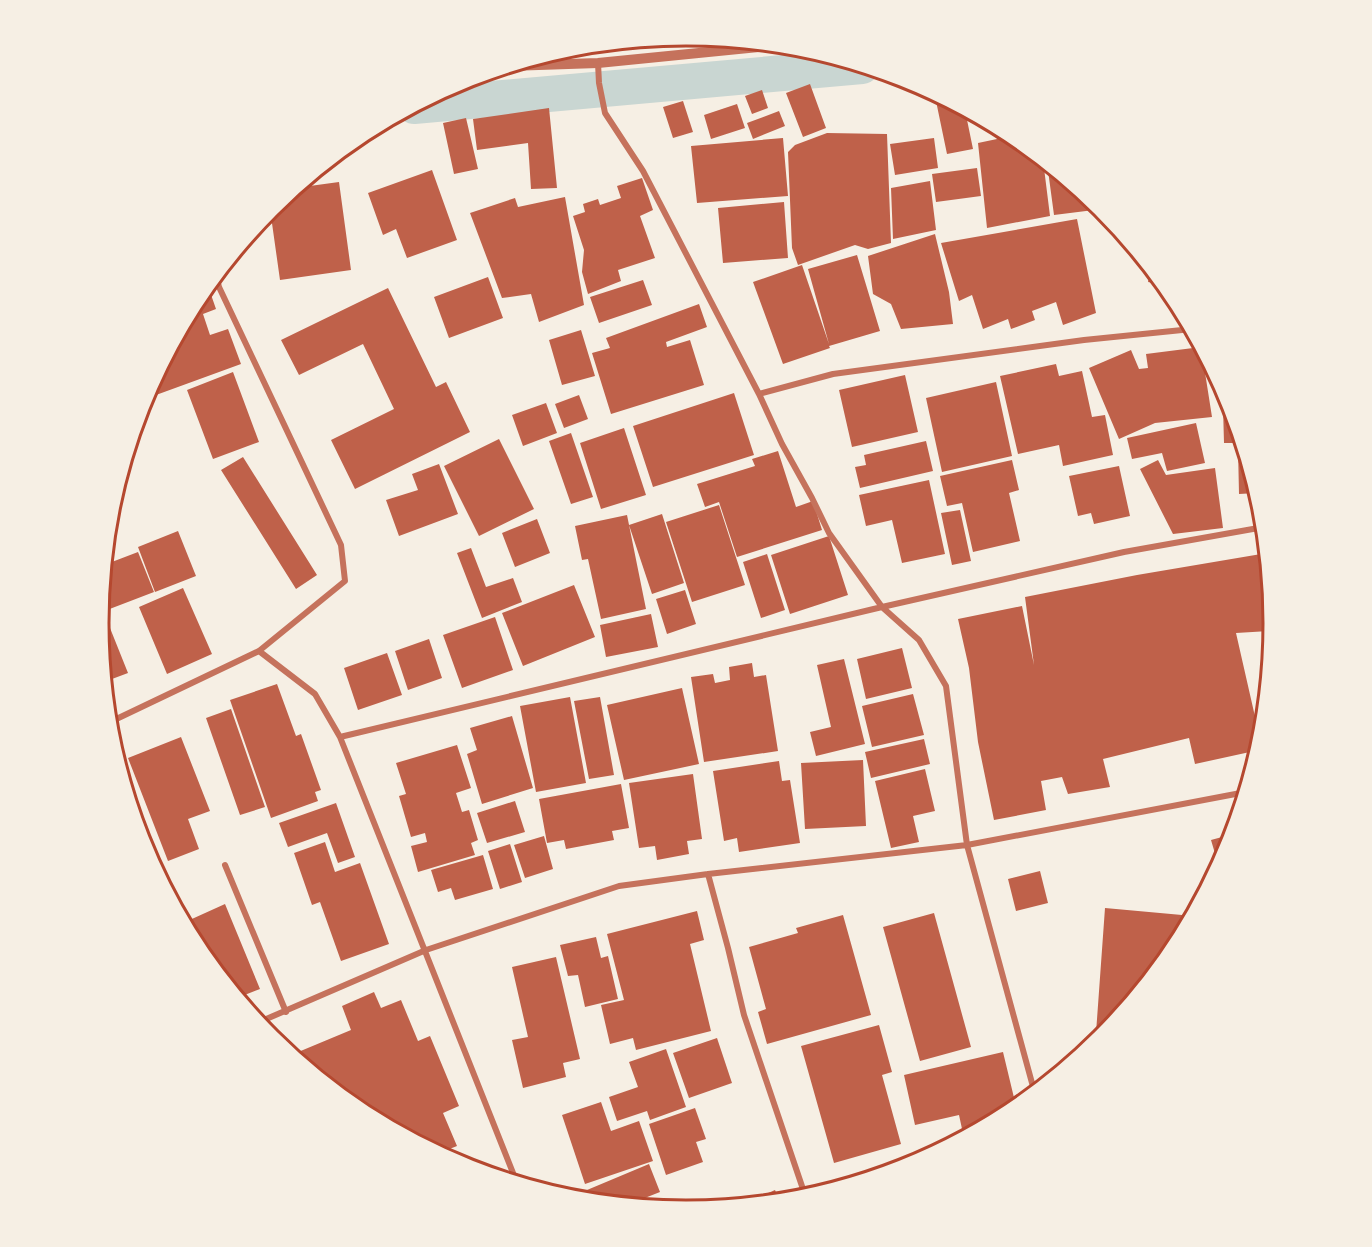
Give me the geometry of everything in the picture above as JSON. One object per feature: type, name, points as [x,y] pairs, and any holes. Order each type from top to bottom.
[{"type":"street","points":[[542,65],[598,63],[738,49]]},
{"type":"street","points":[[598,63],[605,113],[643,171],[829,533],[882,607],[919,640],[945,686],[967,845],[1032,1084]]},
{"type":"street","points":[[117,719],[259,651],[345,581],[341,545],[219,285]]},
{"type":"street","points":[[759,394],[833,375],[1084,340],[1183,330]]},
{"type":"street","points":[[340,737],[882,607],[1124,552],[1255,530]]},
{"type":"street","points":[[259,651],[315,694],[340,737],[513,1174]]},
{"type":"street","points":[[266,1019],[426,950],[619,886],[967,845],[1237,794]]},
{"type":"street","points":[[225,865],[286,1012]]},
{"type":"street","points":[[708,874],[744,1015],[803,1188]]},
{"type":"building","points":[[810,84],[826,128],[803,137],[786,93]]},
{"type":"building","points":[[762,90],[768,108],[752,114],[745,96]]},
{"type":"building","points":[[683,101],[693,132],[673,138],[663,107]]},
{"type":"building","points":[[737,104],[745,128],[711,139],[704,115]]},
{"type":"building","points":[[937,104],[967,120],[973,149],[947,154]]},
{"type":"building","points":[[549,108],[557,188],[531,189],[528,143],[477,150],[473,119]]},
{"type":"building","points":[[779,111],[785,126],[753,139],[747,123]]},
{"type":"building","points":[[466,118],[478,169],[454,174],[443,123]]},
{"type":"building","points":[[827,133],[887,134],[891,243],[868,249],[855,245],[798,265],[792,248],[788,152],[795,145]]},
{"type":"building","points":[[783,138],[788,196],[697,203],[691,146]]},
{"type":"building","points":[[934,138],[938,168],[895,175],[890,144]]},
{"type":"building","points":[[997,139],[1045,172],[1050,216],[987,228],[978,143]]},
{"type":"building","points":[[977,168],[981,196],[936,202],[932,174]]},
{"type":"building","points":[[432,170],[457,240],[407,258],[396,229],[383,235],[368,193]]},
{"type":"building","points":[[1049,176],[1089,211],[1054,215]]},
{"type":"building","points":[[642,178],[653,210],[640,216],[655,258],[618,270],[621,281],[588,294],[582,272],[584,250],[573,216],[585,212],[583,204],[598,199],[600,205],[621,198],[617,186]]},
{"type":"building","points":[[930,181],[936,230],[893,239],[891,188]]},
{"type":"building","points":[[339,182],[351,270],[280,280],[272,222],[311,186]]},
{"type":"building","points":[[565,197],[584,305],[539,322],[531,294],[502,298],[470,213],[515,198],[518,207]]},
{"type":"building","points":[[784,202],[788,258],[723,263],[718,208]]},
{"type":"building","points":[[1077,219],[1096,313],[1063,325],[1056,302],[1032,311],[1035,320],[1011,329],[1008,319],[983,329],[972,295],[959,301],[941,243]]},
{"type":"building","points":[[935,234],[949,292],[953,324],[901,329],[891,304],[873,294],[868,256]]},
{"type":"building","points":[[857,255],[880,331],[829,346],[830,348],[783,364],[753,282],[802,265],[829,344],[808,269]]},
{"type":"building","points":[[488,277],[503,318],[449,338],[434,297]]},
{"type":"building","points":[[643,280],[652,305],[599,323],[590,297]]},
{"type":"building","points":[[388,288],[436,387],[446,382],[470,432],[355,489],[331,440],[394,409],[363,344],[299,375],[281,340]]},
{"type":"building","points":[[211,296],[216,309],[203,314],[210,335],[228,329],[241,364],[157,395],[186,335]]},
{"type":"building","points":[[699,304],[707,327],[666,342],[667,347],[690,340],[704,385],[611,414],[592,353],[610,348],[606,338]]},
{"type":"building","points":[[581,330],[595,376],[562,385],[549,340]]},
{"type":"building","points":[[1193,348],[1205,372],[1212,417],[1155,423],[1119,439],[1089,368],[1131,350],[1139,369],[1148,368],[1146,354]]},
{"type":"building","points":[[1056,364],[1059,376],[1082,371],[1092,417],[1105,415],[1113,455],[1063,466],[1059,445],[1018,454],[1000,376]]},
{"type":"building","points":[[233,372],[259,442],[213,459],[187,390]]},
{"type":"building","points":[[905,375],[918,432],[852,447],[839,390]]},
{"type":"building","points":[[996,382],[1012,456],[942,472],[926,398]]},
{"type":"building","points":[[734,393],[754,455],[653,487],[633,426]]},
{"type":"building","points":[[579,395],[588,419],[564,428],[555,404]]},
{"type":"building","points":[[546,403],[557,433],[523,446],[512,415]]},
{"type":"building","points":[[1223,414],[1234,443],[1224,443]]},
{"type":"building","points":[[1196,423],[1205,463],[1167,471],[1162,453],[1132,459],[1127,438]]},
{"type":"building","points":[[624,428],[646,495],[601,509],[580,443]]},
{"type":"building","points":[[571,433],[593,497],[571,504],[549,441]]},
{"type":"building","points":[[499,439],[534,509],[479,536],[444,466]]},
{"type":"building","points":[[926,441],[933,471],[860,488],[855,467],[866,465],[864,455]]},
{"type":"building","points":[[778,451],[796,507],[813,501],[822,530],[737,557],[719,502],[705,507],[697,484],[755,466],[752,459]]},
{"type":"building","points":[[243,457],[317,575],[296,589],[221,470]]},
{"type":"building","points":[[1238,458],[1248,494],[1239,494]]},
{"type":"building","points":[[1012,460],[1019,490],[1009,493],[1020,541],[973,552],[962,503],[947,506],[940,476]]},
{"type":"building","points":[[1158,460],[1166,475],[1215,468],[1223,528],[1173,534],[1140,469]]},
{"type":"building","points":[[439,464],[458,514],[399,536],[386,500],[418,490],[412,474]]},
{"type":"building","points":[[1119,466],[1130,516],[1094,524],[1091,513],[1078,516],[1069,476]]},
{"type":"building","points":[[929,480],[945,554],[902,563],[892,520],[866,526],[859,495]]},
{"type":"building","points":[[719,505],[745,585],[692,602],[666,522]]},
{"type":"building","points":[[960,510],[971,561],[952,565],[941,513]]},
{"type":"building","points":[[662,514],[684,583],[652,594],[629,525]]},
{"type":"building","points":[[627,515],[646,609],[601,619],[588,559],[582,560],[575,526]]},
{"type":"building","points":[[537,519],[550,553],[515,567],[502,533]]},
{"type":"building","points":[[178,531],[196,576],[155,592],[138,547]]},
{"type":"building","points":[[829,536],[848,595],[790,614],[771,555]]},
{"type":"building","points":[[471,548],[486,587],[513,578],[522,602],[482,618],[457,553]]},
{"type":"building","points":[[138,552],[154,592],[109,609],[113,562]]},
{"type":"building","points":[[767,554],[785,610],[761,618],[743,562]]},
{"type":"building","points":[[1259,554],[1263,631],[1236,633],[1255,717],[1248,752],[1195,764],[1189,738],[1103,759],[1110,787],[1068,794],[1062,777],[1041,781],[1046,810],[994,820],[978,742],[969,668],[958,619],[1022,606],[1034,665],[1025,597]]},
{"type":"building","points":[[574,585],[595,637],[523,666],[502,613]]},
{"type":"building","points":[[183,588],[212,654],[167,674],[139,607]]},
{"type":"building","points":[[685,590],[696,624],[667,634],[656,599]]},
{"type":"building","points":[[651,614],[658,647],[606,657],[600,625]]},
{"type":"building","points":[[495,617],[513,670],[462,688],[443,635]]},
{"type":"building","points":[[109,626],[128,673],[112,679]]},
{"type":"building","points":[[429,639],[442,678],[408,690],[395,651]]},
{"type":"building","points":[[902,648],[912,688],[866,699],[857,659]]},
{"type":"building","points":[[387,653],[402,695],[358,710],[344,668]]},
{"type":"building","points":[[844,659],[865,744],[816,756],[810,732],[831,727],[817,665]]},
{"type":"building","points":[[752,663],[754,677],[766,675],[778,751],[704,762],[691,677],[713,674],[715,683],[730,680],[729,667]]},
{"type":"building","points":[[277,684],[296,736],[301,734],[321,790],[315,792],[318,801],[271,818],[230,700]]},
{"type":"building","points":[[682,688],[699,764],[624,780],[607,705]]},
{"type":"building","points":[[913,694],[924,735],[872,747],[862,706]]},
{"type":"building","points":[[570,697],[586,783],[536,792],[520,706]]},
{"type":"building","points":[[600,697],[614,775],[589,779],[574,701]]},
{"type":"building","points":[[231,709],[265,807],[240,815],[206,718]]},
{"type":"building","points":[[512,716],[533,788],[482,804],[467,754],[477,750],[470,728]]},
{"type":"building","points":[[181,737],[210,811],[188,819],[199,849],[168,861],[128,758]]},
{"type":"building","points":[[924,739],[930,764],[871,778],[865,752]]},
{"type":"building","points":[[457,745],[471,788],[456,793],[462,812],[469,810],[478,840],[471,843],[475,855],[418,872],[411,846],[427,842],[425,833],[411,837],[399,796],[406,794],[396,763]]},
{"type":"building","points":[[863,760],[866,826],[805,829],[801,763]]},
{"type":"building","points":[[779,761],[782,781],[790,780],[800,843],[739,852],[737,838],[724,841],[713,771]]},
{"type":"building","points":[[925,769],[935,811],[913,816],[919,842],[891,848],[875,781]]},
{"type":"building","points":[[693,774],[702,839],[687,841],[689,854],[657,860],[655,846],[639,848],[629,783]]},
{"type":"building","points":[[621,784],[629,828],[612,831],[614,840],[566,849],[564,840],[547,843],[539,799]]},
{"type":"building","points":[[515,801],[525,832],[487,843],[477,813]]},
{"type":"building","points":[[336,803],[355,857],[338,863],[327,833],[288,847],[279,823]]},
{"type":"building","points":[[544,836],[553,869],[525,878],[514,845]]},
{"type":"building","points":[[1222,837],[1215,853],[1211,840]]},
{"type":"building","points":[[325,842],[335,872],[360,863],[389,944],[341,961],[320,902],[312,905],[294,853]]},
{"type":"building","points":[[510,844],[522,882],[500,889],[488,851]]},
{"type":"building","points":[[483,855],[493,889],[455,900],[451,888],[438,892],[431,870]]},
{"type":"building","points":[[1040,871],[1048,903],[1016,911],[1008,879]]},
{"type":"building","points":[[225,904],[260,989],[245,995],[228,975],[191,920]]},
{"type":"building","points":[[1105,908],[1184,915],[1144,975],[1096,1030]]},
{"type":"building","points":[[697,911],[704,940],[690,944],[711,1031],[636,1050],[633,1038],[610,1044],[601,1005],[624,1000],[607,934]]},
{"type":"building","points":[[934,913],[971,1047],[920,1061],[883,927]]},
{"type":"building","points":[[843,915],[871,1015],[767,1044],[758,1012],[766,1009],[749,947],[798,933],[796,928]]},
{"type":"building","points":[[596,937],[601,958],[608,956],[618,999],[585,1007],[578,975],[568,976],[560,945]]},
{"type":"building","points":[[556,957],[580,1059],[563,1063],[566,1077],[523,1088],[512,1040],[528,1037],[512,967]]},
{"type":"building","points":[[374,992],[381,1008],[401,1000],[418,1041],[430,1036],[459,1106],[443,1113],[457,1146],[449,1149],[397,1123],[335,1081],[300,1051],[351,1030],[342,1006]]},
{"type":"building","points":[[879,1025],[892,1072],[882,1075],[901,1144],[834,1163],[801,1046]]},
{"type":"building","points":[[717,1038],[732,1083],[689,1098],[673,1053]]},
{"type":"building","points":[[666,1049],[686,1107],[650,1120],[647,1111],[617,1121],[609,1097],[638,1087],[629,1062]]},
{"type":"building","points":[[1003,1052],[1014,1098],[962,1129],[959,1115],[915,1125],[904,1075]]},
{"type":"building","points":[[601,1102],[611,1131],[639,1121],[653,1161],[585,1184],[562,1115]]},
{"type":"building","points":[[695,1108],[706,1139],[696,1142],[703,1162],[666,1175],[649,1124]]},
{"type":"building","points":[[649,1164],[660,1192],[643,1199],[611,1196],[587,1190]]},
{"type":"building","points":[[775,1190],[776,1193],[762,1196]]},
{"type":"waterway","points":[[435,104],[841,68]]}]
